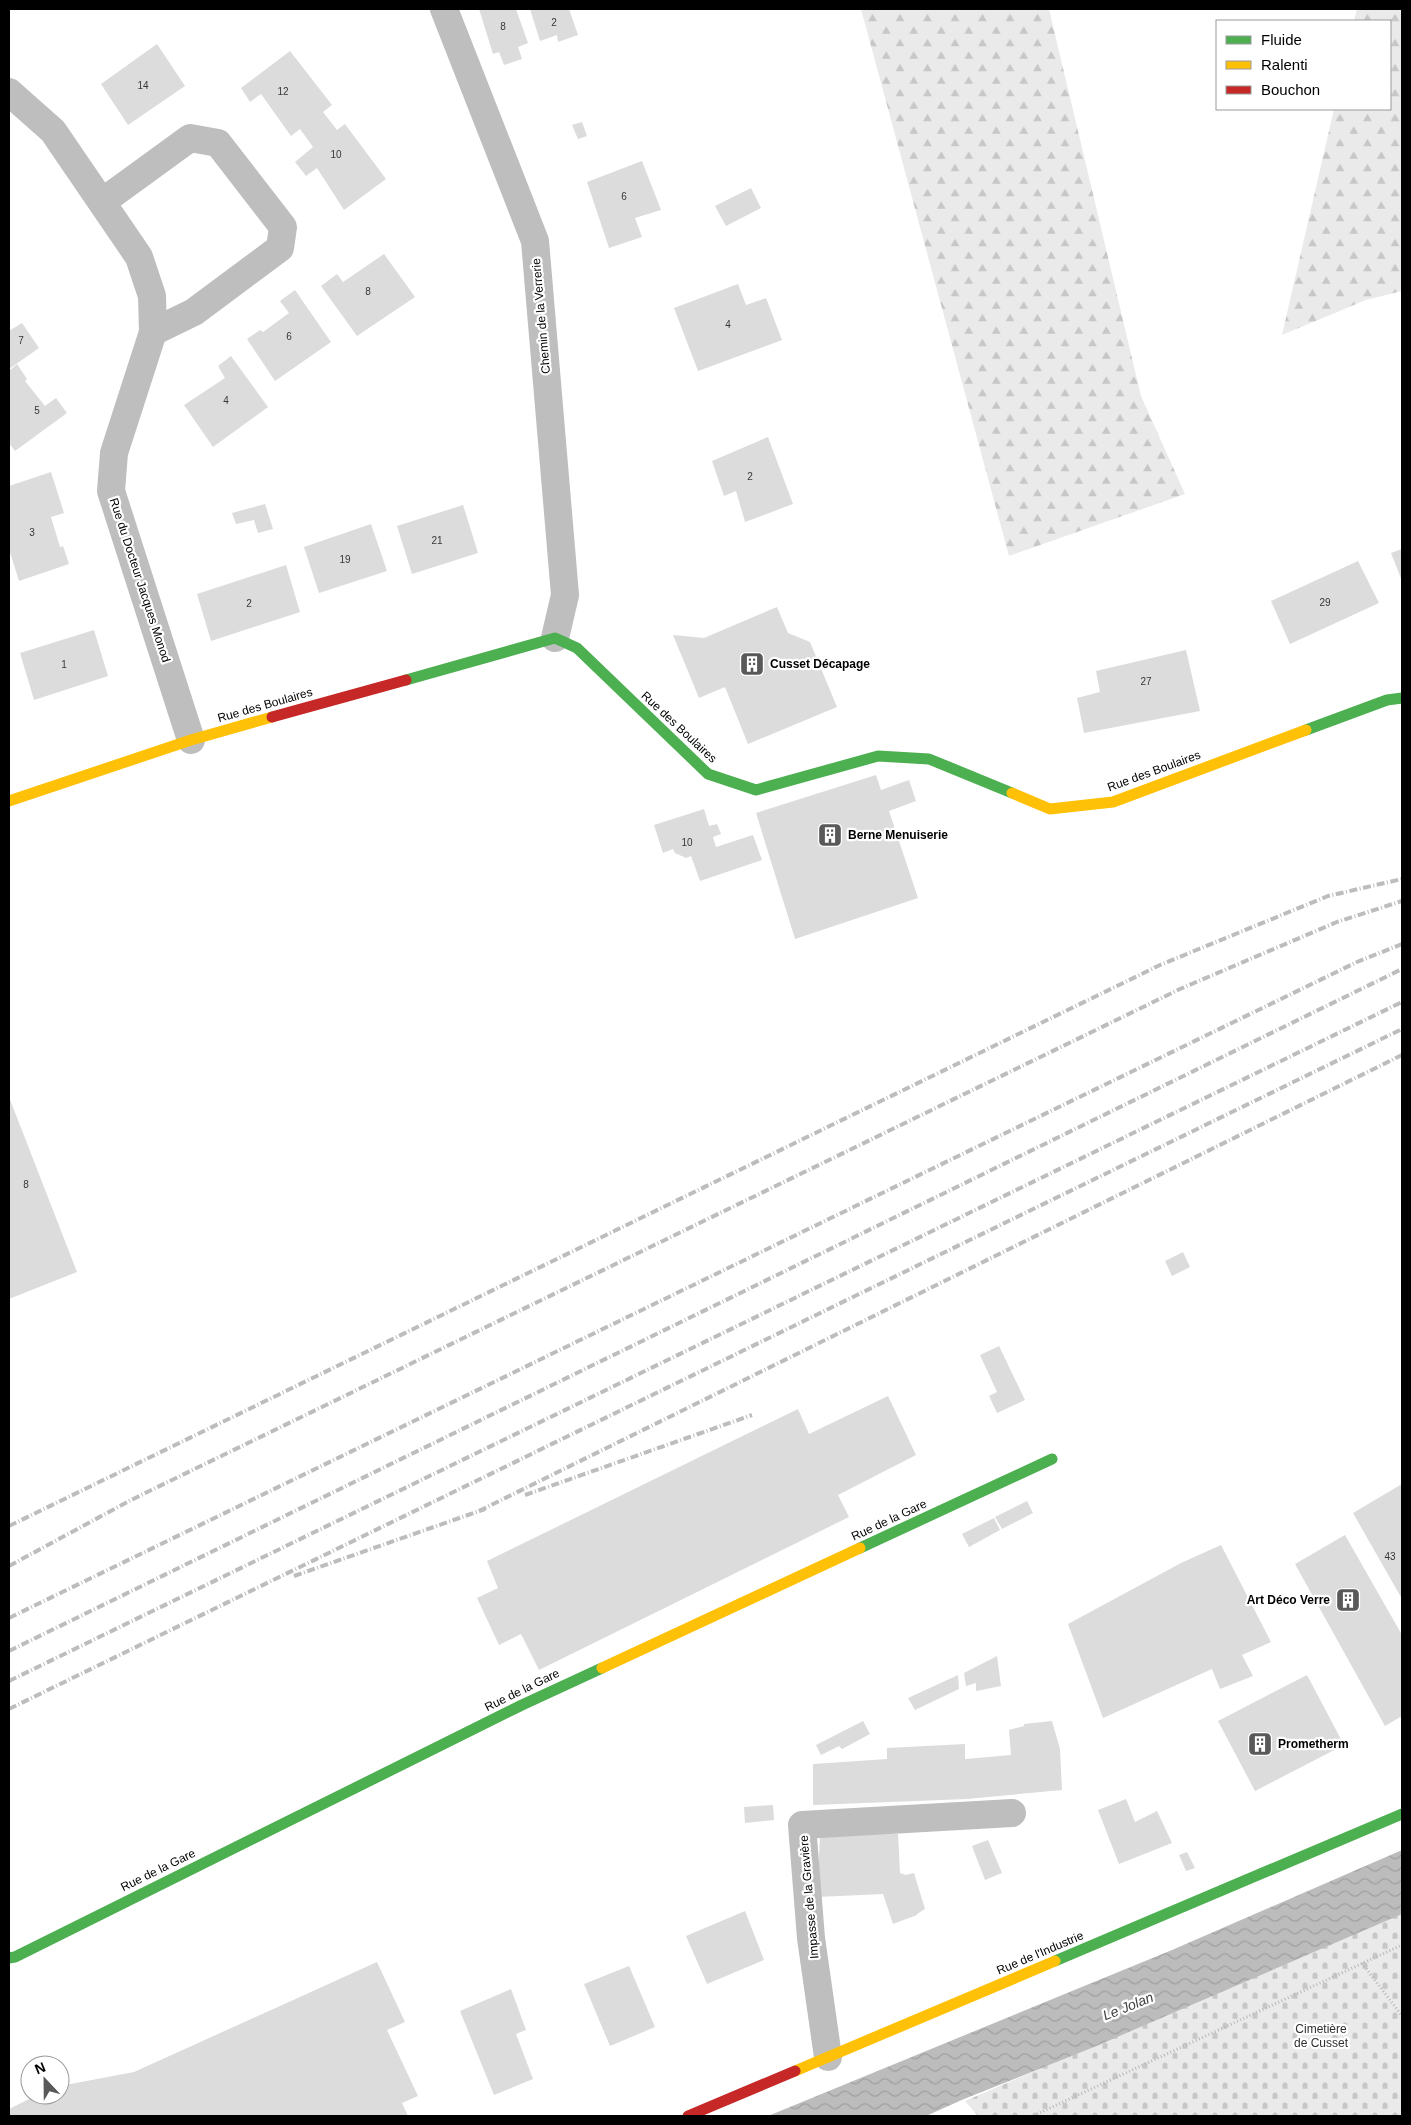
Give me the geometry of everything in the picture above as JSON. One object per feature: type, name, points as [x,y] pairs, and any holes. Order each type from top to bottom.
[{"type":"street","name":"Chemin de la Verrerie","points":[[444,9],[534,241],[566,595],[555,638]]},
{"type":"street","name":"Rue du Docteur Jacques Monod","points":[[9,92],[53,131],[139,257],[152,296],[153,332],[114,453],[111,491],[191,740]]},
{"type":"street","points":[[102,202],[190,138],[218,143],[283,227],[280,248],[194,312],[153,332]]},
{"type":"street","name":"Rue des Boulaires","points":[[9,801],[191,740],[555,638],[577,648],[708,774],[756,790],[878,756],[929,759],[1050,809],[1113,802],[1387,700],[1402,698]]},
{"type":"street","name":"Rue de la Gare","points":[[9,1958],[16,1957],[522,1704],[1052,1459]]},
{"type":"street","name":"Impasse de la Gravière","points":[[828,2057],[811,1938],[802,1825],[1012,1813]]},
{"type":"street","name":"Rue de l'Industrie","points":[[688,2116],[1402,1814]]},
{"type":"path","points":[[1036,2116],[1402,1944]]},
{"type":"path","points":[[1362,1963],[1402,2016]]},
{"type":"green space","points":[[861,9],[1049,9],[1141,396],[1185,494],[1009,556]]},
{"type":"green space","points":[[1357,9],[1402,9],[1402,291],[1366,300],[1282,335],[1334,110],[1391,110],[1391,20],[1354,20]]},
{"type":"green space","name":"Cimetière de Cusset","points":[[1402,1913],[1402,2116],[978,2116],[965,2101]]},
{"type":"water","name":"Le Jolan","points":[[1402,1850],[1402,1914],[1094,2047],[926,2116],[768,2116],[1172,1950]]},
{"type":"building","points":[[479,9],[516,9],[528,43],[518,47],[522,59],[504,65],[499,52],[493,54]]},
{"type":"building","points":[[530,9],[569,9],[578,35],[558,42],[557,35],[540,41]]},
{"type":"building","points":[[157,44],[185,86],[128,125],[101,84]]},
{"type":"building","points":[[290,51],[332,105],[323,112],[337,130],[345,124],[386,179],[344,210],[317,168],[306,176],[295,162],[313,147],[300,129],[291,136],[261,94],[250,102],[241,88]]},
{"type":"building","points":[[582,122],[587,136],[578,139],[572,125]]},
{"type":"building","points":[[642,161],[661,210],[635,218],[642,237],[609,248],[587,182]]},
{"type":"building","points":[[751,188],[761,208],[726,226],[715,206]]},
{"type":"building","points":[[384,254],[415,297],[357,336],[321,286],[337,274],[343,282]]},
{"type":"building","points":[[738,284],[746,305],[766,298],[782,340],[698,371],[674,308]]},
{"type":"building","points":[[295,290],[331,342],[275,381],[247,339],[260,330],[263,332],[289,313],[280,301]]},
{"type":"building","points":[[22,323],[39,348],[9,369],[9,331]]},
{"type":"building","points":[[231,356],[268,407],[213,447],[184,405],[225,378],[218,366]]},
{"type":"building","points":[[17,364],[27,379],[25,381],[45,406],[56,398],[67,413],[15,451],[9,443],[9,371]]},
{"type":"building","points":[[768,437],[793,504],[745,522],[736,491],[724,496],[712,461]]},
{"type":"building","points":[[51,472],[64,513],[51,517],[60,547],[63,546],[69,564],[19,581],[9,549],[9,486]]},
{"type":"building","points":[[265,504],[273,529],[258,533],[254,520],[236,524],[232,513]]},
{"type":"building","points":[[463,505],[478,553],[412,574],[397,526]]},
{"type":"building","points":[[371,524],[387,571],[319,593],[304,547]]},
{"type":"building","points":[[1402,549],[1402,581],[1391,553]]},
{"type":"building","points":[[1358,561],[1379,603],[1290,644],[1271,601]]},
{"type":"building","points":[[286,565],[300,612],[211,641],[197,594]]},
{"type":"building","name":"Cusset Décapage","points":[[777,607],[788,633],[810,642],[837,707],[748,744],[725,687],[699,698],[673,635],[704,638]]},
{"type":"building","points":[[94,630],[108,676],[34,700],[20,653]]},
{"type":"building","points":[[1186,650],[1200,711],[1084,733],[1077,698],[1100,692],[1096,671]]},
{"type":"building","name":"Berne Menuiserie","points":[[876,775],[881,790],[909,780],[916,801],[889,811],[918,898],[795,939],[756,813]]},
{"type":"building","points":[[704,809],[709,826],[717,824],[721,834],[713,837],[716,847],[753,835],[762,860],[700,881],[691,856],[686,858],[675,853],[673,849],[663,853],[654,825]]},
{"type":"building","points":[[9,1097],[77,1272],[9,1299]]},
{"type":"building","points":[[1183,1252],[1190,1267],[1172,1276],[1165,1261]]},
{"type":"building","points":[[999,1346],[1025,1400],[997,1413],[989,1396],[997,1392],[980,1355]]},
{"type":"building","points":[[888,1396],[916,1455],[838,1495],[849,1517],[539,1670],[521,1634],[499,1645],[477,1598],[498,1588],[487,1561],[798,1409],[809,1434]]},
{"type":"building","points":[[1402,1484],[1402,1599],[1353,1513]]},
{"type":"building","points":[[1027,1501],[1033,1513],[1002,1529],[995,1517]]},
{"type":"building","points":[[994,1518],[1000,1530],[969,1547],[962,1534]]},
{"type":"building","name":"Art Déco Verre","points":[[1345,1535],[1402,1635],[1402,1716],[1385,1726],[1295,1564]]},
{"type":"building","points":[[1221,1545],[1271,1642],[1242,1655],[1253,1676],[1220,1689],[1212,1669],[1103,1718],[1068,1624],[1181,1563]]},
{"type":"building","points":[[997,1656],[1001,1686],[976,1691],[976,1683],[966,1686],[964,1673]]},
{"type":"building","points":[[958,1675],[959,1689],[915,1710],[908,1698]]},
{"type":"building","points":[[1307,1675],[1344,1745],[1255,1791],[1218,1721]]},
{"type":"building","points":[[863,1721],[870,1734],[842,1749],[839,1746],[821,1755],[816,1745]]},
{"type":"building","points":[[1052,1721],[1060,1749],[1062,1790],[967,1799],[813,1805],[813,1764],[887,1759],[887,1748],[965,1744],[965,1759],[1011,1755],[1009,1730],[1024,1726],[1024,1724]]},
{"type":"building","points":[[1126,1799],[1135,1822],[1157,1811],[1172,1843],[1119,1864],[1098,1810]]},
{"type":"building","points":[[773,1805],[774,1820],[745,1823],[744,1807]]},
{"type":"building","points":[[898,1834],[900,1873],[906,1875],[914,1873],[925,1909],[917,1915],[893,1924],[883,1894],[817,1897],[820,1835]]},
{"type":"building","points":[[988,1840],[1002,1873],[985,1880],[972,1846]]},
{"type":"building","points":[[1187,1852],[1195,1868],[1186,1871],[1179,1855]]},
{"type":"building","points":[[745,1911],[764,1960],[707,1984],[686,1936]]},
{"type":"building","points":[[377,1962],[405,2022],[387,2030],[418,2096],[402,2103],[408,2116],[9,2116],[9,2109],[20,2104],[70,2105],[70,2084],[134,2072]]},
{"type":"building","points":[[629,1966],[655,2027],[610,2046],[584,1984]]},
{"type":"building","points":[[511,1989],[526,2030],[516,2034],[533,2079],[494,2095],[460,2011]]},
{"type":"railway","points":[[9,1526],[1160,965],[1328,896],[1402,879]]},
{"type":"railway","points":[[9,1566],[131,1500],[1180,989],[1337,922],[1402,901]]},
{"type":"railway","points":[[9,1618],[1357,962],[1402,944]]},
{"type":"railway","points":[[9,1651],[1402,969]]},
{"type":"railway","points":[[9,1681],[1402,1002]]},
{"type":"railway","points":[[9,1709],[1402,1029]]},
{"type":"railway","points":[[479,1511],[1402,1055]]},
{"type":"railway","points":[[525,1495],[752,1415]]},
{"type":"railway","points":[[294,1576],[485,1509]]},
{"type":"traffic: fast","points":[[406,680],[555,638],[577,648],[708,774],[756,790],[878,756],[929,759],[1012,793]]},
{"type":"traffic: fast","points":[[1306,730],[1387,700],[1402,698]]},
{"type":"traffic: fast","points":[[860,1548],[1052,1459]]},
{"type":"traffic: fast","points":[[9,1958],[15,1957],[522,1705],[602,1668]]},
{"type":"traffic: fast","points":[[1055,1961],[1402,1814]]},
{"type":"traffic: slow","points":[[9,801],[191,740],[272,717]]},
{"type":"traffic: slow","points":[[1012,793],[1050,809],[1113,802],[1306,730]]},
{"type":"traffic: slow","points":[[602,1668],[860,1548]]},
{"type":"traffic: slow","points":[[795,2071],[1055,1961]]},
{"type":"traffic: jam","points":[[272,717],[406,680]]},
{"type":"traffic: jam","points":[[688,2116],[795,2071]]},
{"type":"place","name":"Cusset Décapage","points":[[752,664]]},
{"type":"place","name":"Berne Menuiserie","points":[[830,835]]},
{"type":"place","name":"Art Déco Verre","points":[[1348,1600]]},
{"type":"place","name":"Prometherm","points":[[1260,1744]]}]
